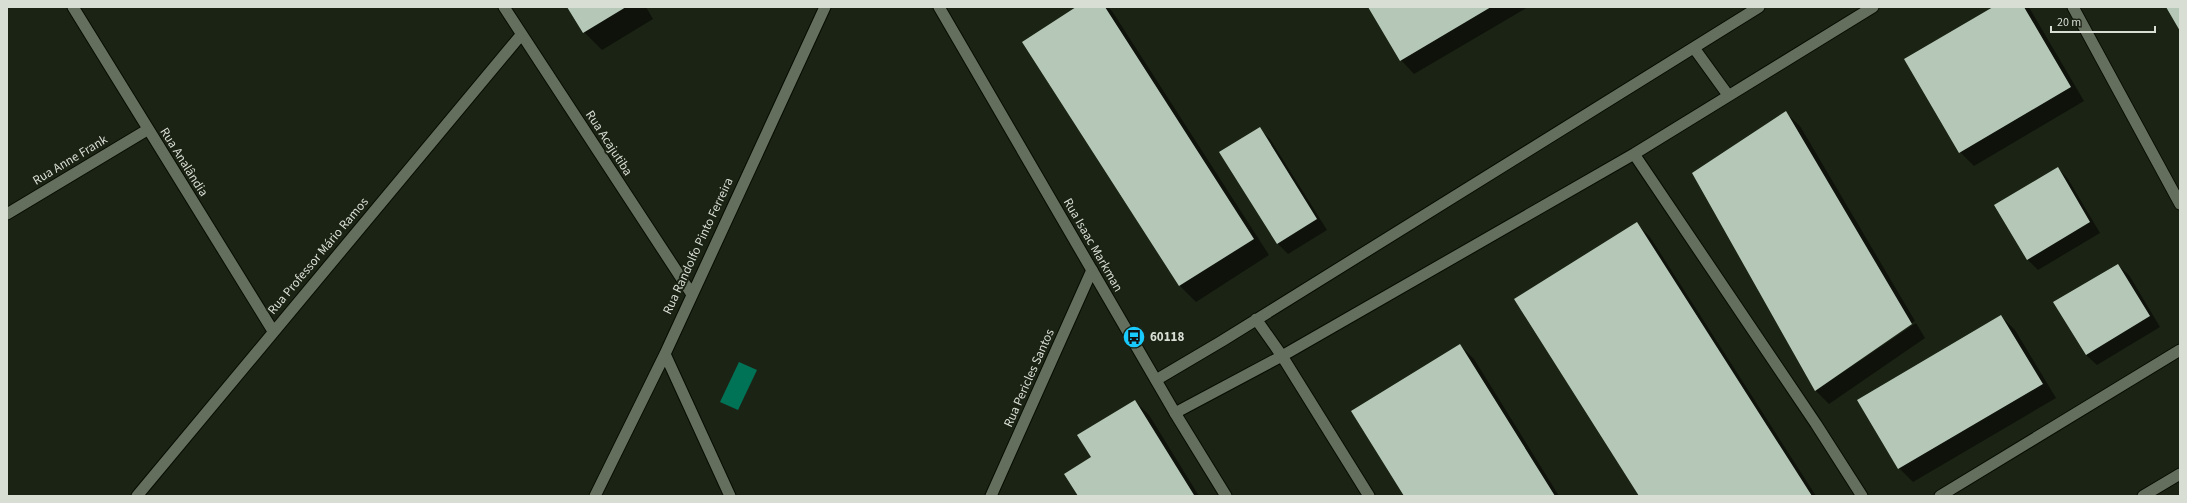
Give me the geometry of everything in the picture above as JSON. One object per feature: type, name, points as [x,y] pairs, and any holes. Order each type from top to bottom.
[{"type":"street","name":"Rua Analândia","points":[[73,7],[147,130],[273,331]]},
{"type":"street","name":"Rua Acajutiba","points":[[504,7],[691,293]]},
{"type":"street","name":"Rua Randolfo Pinto Ferreira","points":[[595,496],[665,354],[691,293],[824,7]]},
{"type":"street","name":"Rua Isaac Markman","points":[[939,7],[1175,413],[1226,496]]},
{"type":"street","points":[[1156,380],[1759,7]]},
{"type":"street","points":[[1175,413],[1282,356],[1634,154],[1728,94],[1873,7]]},
{"type":"street","points":[[2073,7],[2180,204]]},
{"type":"street","name":"Rua Professor Mário Ramos","points":[[137,496],[521,35]]},
{"type":"street","points":[[1694,48],[1728,94]]},
{"type":"street","name":"Rua Anne Frank","points":[[7,214],[147,130]]},
{"type":"street","points":[[1634,154],[1816,424],[1862,496]]},
{"type":"street","name":"Rua Pericles Santos","points":[[991,496],[1092,270]]},
{"type":"street","points":[[1256,319],[1282,356],[1369,496]]},
{"type":"street","points":[[1940,496],[2180,350]]},
{"type":"street","points":[[665,354],[730,496]]},
{"type":"street","points":[[2143,496],[2180,474]]},
{"type":"shaded area","points":[[739,362],[757,370],[738,410],[720,402]]},
{"type":"building","points":[[567,7],[626,7],[583,33]]},
{"type":"building","points":[[1076,7],[1105,7],[1254,239],[1179,286],[1022,42]]},
{"type":"building","points":[[1368,7],[1491,7],[1400,61]]},
{"type":"building","points":[[1993,7],[2024,7],[2071,87],[1959,153],[1904,59]]},
{"type":"building","points":[[2166,7],[2180,7],[2180,31]]},
{"type":"building","points":[[1786,111],[1912,324],[1815,391],[1692,173]]},
{"type":"building","points":[[1260,127],[1317,219],[1277,244],[1219,152]]},
{"type":"building","points":[[2058,167],[2090,222],[2027,260],[1994,205]]},
{"type":"building","points":[[1637,222],[1812,496],[1639,496],[1514,299]]},
{"type":"building","points":[[2118,264],[2150,316],[2086,355],[2053,302]]},
{"type":"building","points":[[2001,315],[2043,384],[1898,469],[1857,400]]},
{"type":"building","points":[[1460,344],[1555,496],[1404,496],[1351,411]]},
{"type":"building","points":[[1135,400],[1194,496],[1078,496],[1064,474],[1091,457],[1077,435]]},
{"type":"place","name":"60118","points":[[1134,337]]}]
